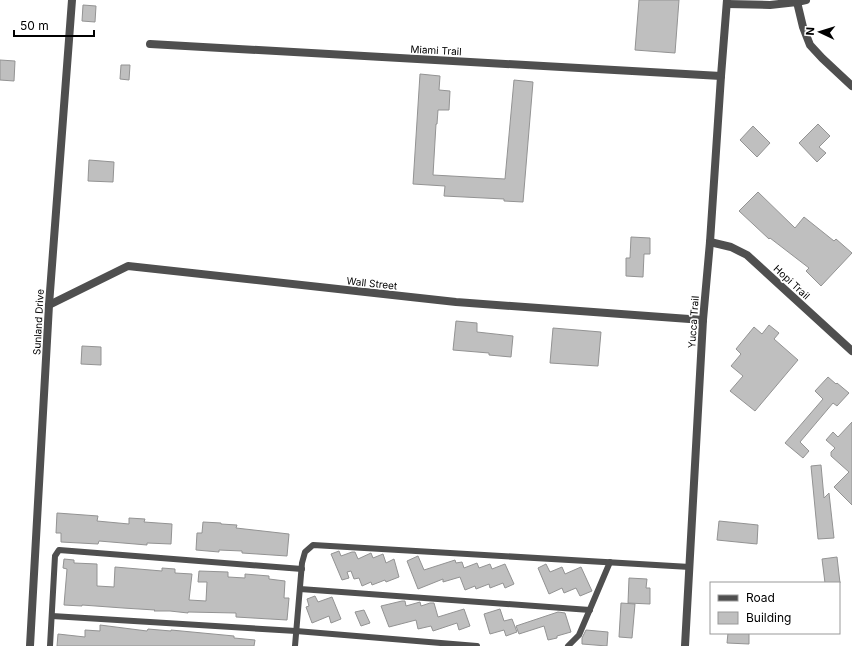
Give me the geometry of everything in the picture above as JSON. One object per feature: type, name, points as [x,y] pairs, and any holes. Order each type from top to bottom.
[{"type":"street","name":"Sunland Drive","points":[[30,646],[49,305],[72,0]]},
{"type":"street","points":[[727,2],[770,6],[806,0]]},
{"type":"street","name":"Yucca Trail","points":[[685,646],[703,320],[710,242],[720,76],[727,2]]},
{"type":"street","points":[[797,2],[803,27],[810,44],[822,58],[852,86]]},
{"type":"street","name":"Miami Trail","points":[[150,44],[720,76]]},
{"type":"street","name":"Hopi Trail","points":[[710,242],[731,247],[747,255],[852,351]]},
{"type":"street","name":"Wall Street","points":[[49,305],[128,266],[456,302],[703,320]]},
{"type":"lane","points":[[295,646],[305,552],[313,545],[690,567]]},
{"type":"lane","points":[[50,646],[55,556],[59,550],[302,569]]},
{"type":"lane","points":[[568,646],[579,635],[610,562]]},
{"type":"lane","points":[[300,589],[590,610]]},
{"type":"lane","points":[[52,616],[296,631],[478,646]]},
{"type":"building","points":[[639,0],[679,0],[675,53],[635,50]]},
{"type":"building","points":[[83,5],[96,6],[95,22],[82,21]]},
{"type":"building","points":[[0,60],[15,61],[14,81],[0,80]]},
{"type":"building","points":[[121,65],[130,65],[129,80],[120,79]]},
{"type":"building","points":[[420,74],[440,76],[439,90],[450,91],[449,110],[438,110],[433,175],[505,179],[514,80],[533,82],[523,202],[504,201],[504,199],[444,196],[445,186],[413,184]]},
{"type":"building","points":[[818,124],[830,136],[819,147],[826,153],[817,162],[799,143]]},
{"type":"building","points":[[753,126],[770,143],[757,157],[740,140]]},
{"type":"building","points":[[89,160],[114,162],[113,182],[88,181]]},
{"type":"building","points":[[758,192],[795,228],[804,217],[834,241],[836,239],[852,253],[821,286],[806,271],[809,268],[770,238],[769,239],[739,211]]},
{"type":"building","points":[[631,237],[650,238],[650,254],[644,254],[643,277],[626,276],[626,258],[630,258]]},
{"type":"building","points":[[456,321],[477,323],[477,332],[513,336],[511,357],[489,355],[489,353],[453,350]]},
{"type":"building","points":[[769,325],[779,333],[774,339],[798,360],[755,411],[730,391],[743,376],[731,366],[741,354],[736,349],[754,327],[762,334]]},
{"type":"building","points":[[553,328],[601,332],[598,366],[550,363]]},
{"type":"building","points":[[82,346],[101,347],[101,365],[81,364]]},
{"type":"building","points":[[828,377],[849,393],[837,406],[833,403],[800,442],[809,451],[803,458],[785,443],[823,399],[815,391]]},
{"type":"building","points":[[852,422],[852,505],[834,487],[849,472],[831,456],[831,452],[835,448],[826,440],[833,432],[838,437]]},
{"type":"building","points":[[821,465],[824,498],[829,493],[834,538],[818,539],[811,466]]},
{"type":"building","points":[[57,513],[98,516],[97,521],[129,524],[129,518],[145,519],[144,522],[172,524],[171,544],[147,543],[147,545],[99,541],[98,544],[61,542],[61,533],[56,533]]},
{"type":"building","points":[[719,521],[758,525],[757,544],[717,540]]},
{"type":"building","points":[[203,522],[237,525],[236,528],[289,534],[287,556],[242,553],[242,551],[219,550],[219,552],[196,550],[197,533],[202,533]]},
{"type":"building","points":[[339,551],[341,556],[355,552],[358,559],[371,553],[373,558],[383,554],[386,563],[394,559],[399,577],[386,582],[385,580],[372,585],[371,582],[362,586],[359,578],[354,579],[351,571],[347,572],[349,578],[342,580],[331,554]]},
{"type":"building","points":[[418,556],[424,570],[455,560],[456,563],[462,562],[464,568],[477,563],[479,568],[490,564],[492,569],[505,564],[514,584],[505,588],[503,583],[490,588],[489,584],[476,589],[475,586],[465,590],[460,577],[443,582],[443,579],[418,589],[407,561]]},
{"type":"building","points":[[837,557],[840,582],[825,582],[822,559]]},
{"type":"building","points":[[64,559],[74,560],[74,563],[97,564],[97,586],[114,587],[115,567],[162,571],[162,568],[175,569],[175,573],[192,574],[189,600],[206,601],[207,582],[198,582],[199,571],[228,572],[228,577],[245,578],[245,574],[269,576],[269,579],[285,581],[284,598],[289,598],[287,620],[236,617],[236,613],[188,613],[64,605],[67,569],[63,568]]},
{"type":"building","points":[[546,564],[550,572],[562,567],[565,574],[581,567],[592,591],[580,596],[576,588],[564,593],[562,588],[549,594],[538,568]]},
{"type":"building","points":[[629,578],[647,579],[646,588],[650,588],[650,604],[628,603]]},
{"type":"building","points":[[315,596],[318,602],[332,597],[341,619],[331,623],[329,616],[312,623],[306,607],[309,606],[307,599]]},
{"type":"building","points":[[405,601],[406,606],[420,602],[421,606],[434,603],[438,617],[464,609],[470,626],[459,630],[457,623],[433,631],[431,626],[418,629],[416,620],[389,627],[381,606]]},
{"type":"building","points":[[621,603],[635,604],[632,638],[619,637]]},
{"type":"building","points":[[500,609],[504,621],[512,619],[517,632],[506,636],[504,630],[490,634],[484,614]]},
{"type":"building","points":[[364,610],[370,623],[361,626],[355,612]]},
{"type":"building","points":[[558,612],[565,613],[571,632],[548,640],[544,626],[519,634],[516,626]]},
{"type":"building","points":[[100,625],[147,631],[148,629],[171,630],[234,636],[234,638],[255,640],[254,646],[57,646],[58,634],[85,637],[85,630],[100,631]]},
{"type":"building","points":[[586,630],[608,632],[607,646],[582,644],[582,638]]},
{"type":"building","points":[[728,634],[749,634],[749,644],[727,643]]}]
